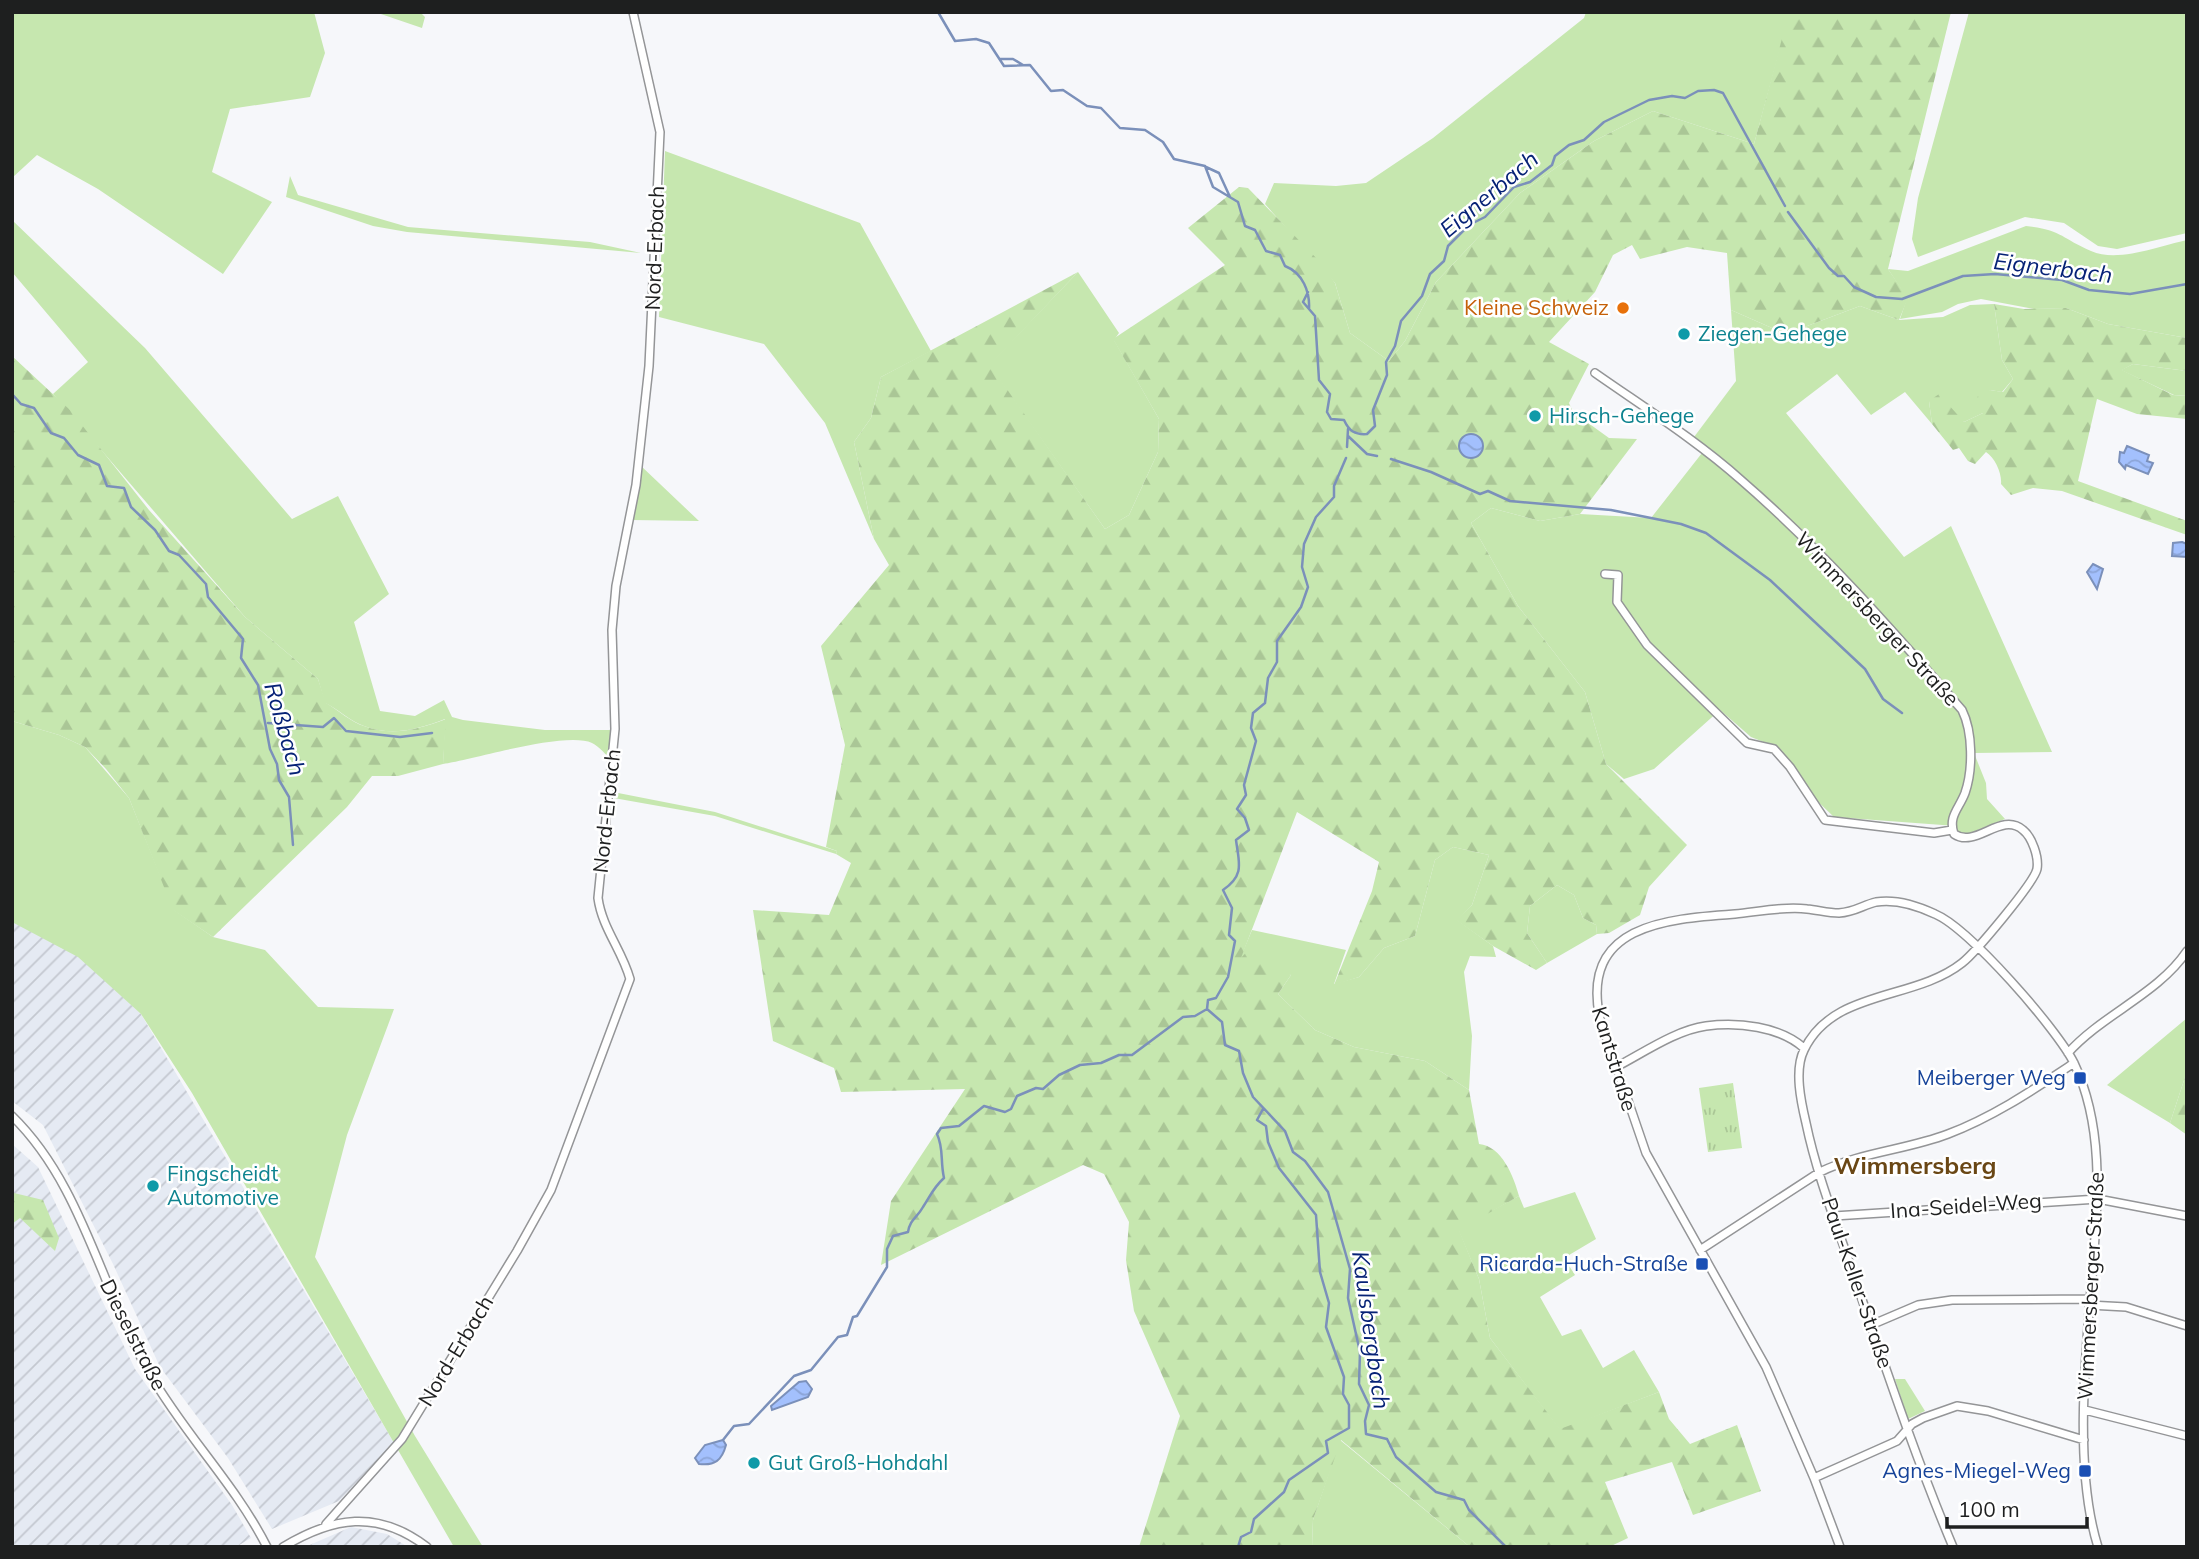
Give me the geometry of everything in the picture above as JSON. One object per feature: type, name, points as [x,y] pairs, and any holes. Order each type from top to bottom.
[{"type":"street","name":"Nord-Erbach","points":[[326,1524],[402,1439],[551,1190],[594,1083],[631,979],[600,914],[598,898],[614,740],[612,630],[618,575],[636,485],[649,366],[660,132],[633,12]]},
{"type":"street","name":"Wimmersberger Straße","points":[[1595,373],[1707,452],[1801,535],[1859,592],[1962,710],[1969,733],[1969,776],[1965,794],[1954,811],[1952,830]]},
{"type":"street","points":[[1605,574],[1618,575],[1617,602],[1647,645],[1747,743],[1774,749],[1790,767],[1825,820],[1934,833],[1952,830],[1958,837],[1968,838],[2013,824],[2024,830],[2035,854],[2037,869],[2029,884],[1962,963],[1940,977],[1906,992],[1866,999],[1818,1029],[1804,1048],[1796,1041],[1765,1029],[1705,1026],[1616,1066]]},
{"type":"street","name":"Kantstraße","points":[[1840,1547],[1814,1478],[1766,1367],[1646,1153],[1630,1115],[1600,1019],[1596,1000],[1597,981],[1602,965],[1618,940],[1639,929],[1682,918],[1805,908],[1841,913],[1861,910],[1878,902],[1895,902],[1938,915],[1977,947]]},
{"type":"street","name":"Wimmersberger Straße","points":[[1977,947],[2044,1018],[2068,1053],[2074,1063],[2091,1115],[2098,1199],[2084,1440],[2089,1504],[2098,1547]]},
{"type":"street","points":[[2068,1053],[2083,1037],[2175,968],[2187,951]]},
{"type":"street","name":"Paul-Keller-Straße","points":[[1804,1048],[1800,1067],[1802,1103],[1820,1172],[1906,1431]]},
{"type":"street","points":[[1700,1250],[1841,1161],[1926,1141],[1971,1125],[2008,1106],[2074,1063]]},
{"type":"street","name":"Dieselstraße","points":[[12,1116],[42,1148],[68,1194],[110,1294],[151,1377],[237,1493],[267,1547]]},
{"type":"street","name":"Ina-Seidel-Weg","points":[[1834,1216],[2098,1199],[2187,1216]]},
{"type":"street","points":[[1871,1325],[1918,1305],[1952,1300],[2090,1302],[2126,1307],[2187,1326]]},
{"type":"street","points":[[1814,1478],[1898,1441],[1912,1424],[1947,1408],[1967,1407],[2084,1440]]},
{"type":"street","points":[[2085,1410],[2187,1436]]},
{"type":"street","points":[[1906,1431],[1954,1547]]},
{"type":"street","points":[[283,1547],[326,1524],[354,1522],[380,1524],[399,1530],[427,1547]]},
{"type":"shaded area","points":[[12,918],[78,955],[141,1014],[394,1443],[339,1501],[272,1529],[228,1458],[160,1367],[113,1264],[43,1125],[12,1101]]},
{"type":"shaded area","points":[[12,1144],[38,1167],[135,1369],[232,1505],[251,1538],[236,1547],[12,1547]]},
{"type":"shaded area","points":[[351,1527],[387,1534],[408,1547],[305,1547]]},
{"type":"green space","points":[[12,12],[314,12],[325,53],[310,97],[230,109],[212,172],[272,202],[223,274],[98,189],[37,155],[12,178]]},
{"type":"green space","points":[[375,12],[420,12],[425,17],[422,28]]},
{"type":"green space","points":[[1586,12],[1790,12],[1754,144],[1653,111],[1594,141],[1520,193],[1436,282],[1405,341],[1389,361],[1350,333],[1335,283],[1265,204],[1274,183],[1336,186],[1366,183],[1433,138],[1584,18]]},
{"type":"green space","points":[[1789,12],[1951,12],[1888,269],[1908,298],[1899,320],[1860,306],[1786,334],[1731,310],[1727,253],[1687,247],[1640,259],[1632,245],[1613,255],[1595,292],[1549,342],[1589,364],[1569,403],[1573,412],[1609,438],[1637,439],[1580,514],[1540,521],[1491,508],[1471,523],[1518,606],[1585,692],[1606,764],[1687,845],[1649,887],[1640,915],[1609,933],[1597,934],[1596,925],[1583,918],[1574,895],[1557,885],[1530,906],[1527,933],[1547,963],[1536,970],[1493,946],[1456,920],[1472,905],[1489,855],[1453,847],[1435,860],[1415,936],[1384,948],[1359,977],[1334,985],[1372,891],[1379,862],[1297,812],[1241,958],[1250,948],[1291,975],[1278,994],[1315,1030],[1354,1047],[1425,1061],[1469,1090],[1479,1144],[1494,1150],[1500,1156],[1514,1180],[1519,1196],[1459,1230],[1479,1279],[1490,1338],[1560,1429],[1659,1392],[1669,1419],[1690,1444],[1737,1425],[1761,1491],[1693,1515],[1672,1462],[1605,1482],[1628,1538],[1609,1547],[1470,1547],[1341,1440],[1313,1520],[1312,1547],[1139,1547],[1180,1416],[1134,1311],[1126,1260],[1129,1222],[1104,1174],[1083,1165],[881,1265],[891,1201],[965,1089],[841,1092],[834,1068],[773,1041],[753,910],[829,915],[851,863],[836,854],[837,851],[826,847],[845,745],[821,646],[889,565],[874,539],[854,442],[871,418],[881,377],[1078,272],[990,365],[1105,529],[1129,515],[1158,452],[1159,419],[1113,339],[1225,265],[1188,228],[1239,187],[1248,188],[1320,262],[1335,283],[1350,333],[1389,361],[1405,341],[1436,282],[1520,193],[1594,141],[1653,111],[1754,144]]},
{"type":"green space","points":[[1969,12],[2187,12],[2187,233],[2117,249],[2098,246],[2064,223],[2025,217],[1918,257],[1912,239],[1918,198]]},
{"type":"green space","points":[[665,151],[860,223],[931,351],[881,377],[871,418],[854,442],[874,539],[825,423],[764,344],[659,317]]},
{"type":"green space","points":[[290,176],[298,195],[408,227],[590,242],[641,253],[407,232],[373,226],[286,197]]},
{"type":"green space","points":[[12,220],[145,348],[292,519],[338,496],[389,594],[354,622],[380,711],[415,716],[444,700],[452,717],[463,720],[545,730],[613,730],[612,761],[592,743],[579,740],[542,743],[443,764],[445,719],[415,729],[385,731],[359,724],[325,703],[318,679],[245,617],[53,394],[88,362],[12,272]]},
{"type":"green space","points":[[2026,226],[2054,232],[2091,251],[2113,255],[2139,252],[2187,240],[2187,338],[2108,324],[2066,308],[2034,309],[1981,299],[1958,304],[1942,312],[1900,319],[1907,298],[1888,269],[1908,271]]},
{"type":"green space","points":[[1078,272],[1119,333],[1114,340],[1159,419],[1158,452],[1129,515],[1105,529],[989,365]]},
{"type":"green space","points":[[1994,304],[2002,360],[2013,379],[2002,392],[1990,390],[1983,413],[1964,422],[1929,401],[1932,424],[1905,392],[1871,415],[1837,374],[1786,413],[1904,557],[1951,526],[2052,752],[1974,753],[1986,783],[1987,799],[2005,819],[1965,835],[1958,832],[1956,826],[1834,817],[1812,796],[1776,747],[1751,737],[1720,710],[1654,769],[1624,779],[1606,764],[1585,692],[1518,606],[1471,523],[1491,508],[1540,521],[1580,514],[1651,518],[1702,453],[1691,445],[1694,437],[1736,381],[1731,310],[1786,334],[1860,306],[1899,320],[1943,317],[1970,305]]},
{"type":"green space","points":[[1994,304],[2024,309],[2066,308],[2108,324],[2187,338],[2187,371],[2133,364],[2122,370],[2173,395],[2187,396],[2187,419],[2137,414],[2097,399],[2078,481],[2187,521],[2187,535],[2062,491],[2033,488],[2011,495],[2001,484],[1997,466],[1986,452],[1975,464],[1968,461],[1959,448],[1953,450],[1932,424],[1929,401],[1939,394],[1964,422],[1983,413],[1977,397],[1990,390],[2003,392],[2013,379],[2002,360]]},
{"type":"green space","points":[[12,356],[70,410],[149,510],[245,617],[318,679],[326,703],[359,724],[385,731],[416,729],[446,719],[443,764],[398,776],[372,776],[347,807],[213,937],[173,910],[129,798],[106,769],[85,747],[59,735],[12,721]]},
{"type":"green space","points":[[2133,364],[2187,371],[2187,396],[2174,395],[2121,370]]},
{"type":"green space","points":[[640,465],[699,521],[632,520]]},
{"type":"green space","points":[[12,721],[59,735],[85,747],[129,798],[174,910],[213,937],[265,950],[318,1007],[394,1009],[347,1135],[315,1257],[415,1436],[483,1547],[454,1547],[192,1093],[141,1014],[78,957],[12,922]]},
{"type":"green space","points":[[608,791],[715,812],[837,851],[836,854],[715,816],[608,797]]},
{"type":"green space","points":[[1453,847],[1489,855],[1472,905],[1457,920],[1493,946],[1496,957],[1470,956],[1464,972],[1472,1036],[1469,1090],[1425,1061],[1354,1047],[1315,1030],[1278,994],[1291,975],[1239,961],[1252,930],[1346,950],[1334,984],[1359,977],[1384,948],[1415,936],[1435,860]]},
{"type":"green space","points":[[1557,885],[1574,895],[1583,918],[1596,925],[1597,934],[1547,963],[1527,933],[1530,906]]},
{"type":"green space","points":[[2187,1018],[2187,1071],[2170,1123],[2107,1085]]},
{"type":"green space","points":[[2187,1071],[2187,1135],[2170,1123]]},
{"type":"green space","points":[[1733,1083],[1742,1148],[1708,1152],[1699,1088]]},
{"type":"green space","points":[[1575,1192],[1596,1239],[1564,1258],[1575,1275],[1540,1297],[1562,1336],[1581,1329],[1603,1368],[1634,1350],[1659,1392],[1560,1430],[1490,1338],[1479,1279],[1458,1229],[1519,1196],[1524,1208]]},
{"type":"green space","points":[[14,1193],[43,1200],[59,1238],[55,1251],[20,1218],[12,1224]]},
{"type":"green space","points":[[1895,1379],[1905,1379],[1925,1411],[1908,1419]]},
{"type":"green space","points":[[1340,1440],[1470,1547],[1312,1547],[1313,1520]]},
{"type":"water","points":[[1471,434],[1479,438],[1483,446],[1479,454],[1471,458],[1463,454],[1459,446],[1463,438]]},
{"type":"water","points":[[2127,446],[2149,455],[2147,461],[2153,463],[2148,474],[2126,465],[2125,469],[2119,462],[2120,452],[2124,453]]},
{"type":"water","points":[[2173,543],[2187,544],[2187,557],[2172,556]]},
{"type":"water","points":[[2093,564],[2103,569],[2097,589],[2087,572]]},
{"type":"water","points":[[806,1381],[812,1389],[808,1397],[772,1410],[771,1406],[799,1382]]},
{"type":"water","points":[[723,1440],[726,1445],[720,1458],[714,1463],[699,1464],[695,1458],[705,1445]]},
{"type":"waterway","name":"Eignerbach","points":[[938,12],[955,41],[976,39],[989,43],[1004,66],[1030,65],[1051,91],[1063,90],[1087,106],[1101,108],[1120,128],[1145,130],[1163,142],[1174,159],[1205,166],[1213,187],[1238,202],[1245,226],[1255,230],[1266,251],[1280,255],[1285,266],[1301,278],[1308,296],[1309,309],[1315,316],[1319,380],[1330,394],[1327,412],[1331,419],[1344,420],[1350,430],[1359,434],[1367,434],[1375,426],[1373,410],[1387,375],[1386,362],[1395,346],[1401,321],[1422,296],[1430,274],[1444,261],[1448,246],[1469,225],[1485,217],[1514,187],[1530,182],[1552,165],[1555,156],[1569,145],[1584,140],[1604,122],[1649,100],[1672,96],[1685,98],[1698,91],[1714,90],[1723,93],[1785,206]]},
{"type":"waterway","name":"Eignerbach","points":[[1000,59],[1013,59],[1023,65]]},
{"type":"waterway","name":"Eignerbach","points":[[1206,167],[1219,173],[1230,197]]},
{"type":"waterway","name":"Eignerbach","points":[[1788,212],[1829,268],[1838,276],[1844,276],[1854,287],[1876,297],[1902,299],[1963,276],[1995,274],[2062,280],[2089,290],[2130,294],[2187,284]]},
{"type":"waterway","name":"Eignerbach","points":[[1308,292],[1303,302],[1309,309]]},
{"type":"waterway","name":"Roßbach","points":[[12,394],[21,404],[34,408],[51,433],[64,438],[78,455],[99,465],[107,486],[124,488],[131,507],[155,530],[169,551],[179,555],[206,584],[208,597],[243,639],[241,658],[258,685],[270,749],[277,764],[279,780],[289,797],[293,845]]},
{"type":"waterway","points":[[1347,447],[1348,429]]},
{"type":"waterway","points":[[1348,436],[1367,454],[1377,456]]},
{"type":"waterway","points":[[723,1440],[734,1426],[749,1424],[794,1376],[811,1370],[838,1337],[847,1335],[853,1317],[857,1316],[887,1267],[887,1249],[893,1236],[908,1232],[912,1221],[944,1178],[937,1134],[941,1128],[959,1126],[984,1106],[1005,1112],[1011,1109],[1017,1096],[1036,1088],[1043,1089],[1059,1075],[1080,1065],[1101,1063],[1119,1055],[1132,1055],[1183,1017],[1195,1016],[1207,1009],[1208,1000],[1216,998],[1228,977],[1235,941],[1229,935],[1232,908],[1223,890],[1238,874],[1236,840],[1249,830],[1245,818],[1237,809],[1246,795],[1244,785],[1256,741],[1251,728],[1253,713],[1265,703],[1268,678],[1277,662],[1277,641],[1301,607],[1308,587],[1302,567],[1304,544],[1316,517],[1334,497],[1334,486],[1346,458]]},
{"type":"waterway","points":[[1391,459],[1431,472],[1480,494],[1488,491],[1510,501],[1611,510],[1681,524],[1706,533],[1770,580],[1865,669],[1883,699],[1902,713]]},
{"type":"waterway","points":[[268,723],[323,727],[334,718],[346,731],[400,737],[432,733]]},
{"type":"waterway","name":"Kaulsbergbach","points":[[1207,1009],[1222,1022],[1225,1045],[1239,1051],[1243,1073],[1253,1097],[1285,1131],[1293,1152],[1305,1161],[1328,1192],[1350,1269],[1348,1298],[1360,1352],[1359,1384],[1369,1405],[1365,1421],[1366,1434],[1387,1439],[1396,1457],[1436,1492],[1464,1500],[1469,1510],[1506,1547]]},
{"type":"waterway","points":[[1238,1547],[1241,1537],[1251,1532],[1254,1519],[1284,1492],[1289,1480],[1328,1453],[1326,1441],[1349,1428],[1349,1405],[1343,1394],[1344,1377],[1326,1327],[1329,1303],[1320,1272],[1316,1215],[1279,1168],[1268,1142],[1266,1126],[1257,1120],[1263,1109]]},
{"type":"place","name":"Kleine Schweiz","points":[[1623,308]]},
{"type":"place","name":"Ziegen-Gehege","points":[[1684,334]]},
{"type":"place","name":"Hirsch-Gehege","points":[[1535,416]]},
{"type":"place","name":"Meiberger Weg","points":[[2080,1078]]},
{"type":"place","name":"Fingscheidt Automotive","points":[[153,1186]]},
{"type":"place","name":"Ricarda-Huch-Straße","points":[[1702,1264]]},
{"type":"place","name":"Gut Groß-Hohdahl","points":[[754,1463]]},
{"type":"place","name":"Agnes-Miegel-Weg","points":[[2085,1471]]},
{"type":"district","name":"Wimmersberg","points":[[1915,1166]]}]
